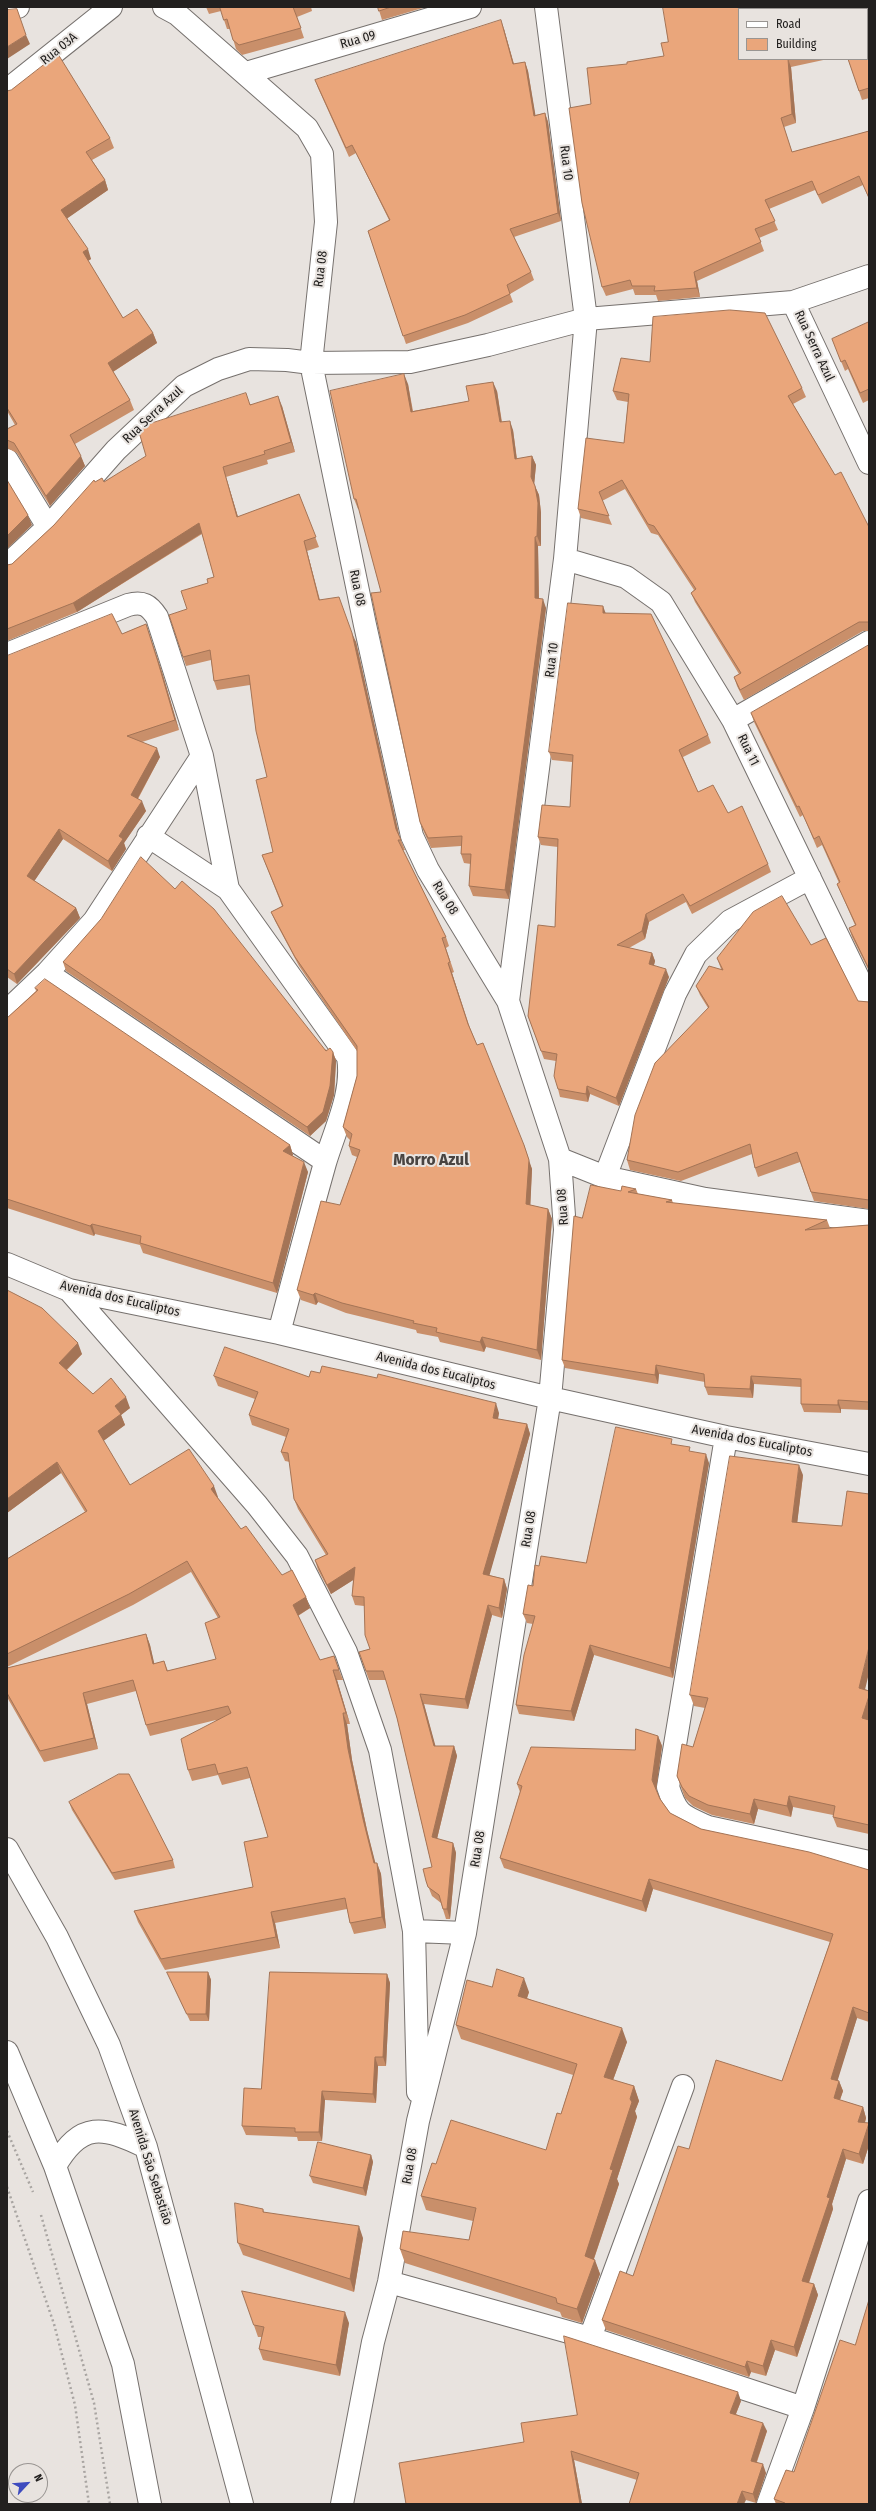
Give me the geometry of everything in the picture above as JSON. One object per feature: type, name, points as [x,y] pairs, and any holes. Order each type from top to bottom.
[{"type":"street","points":[[7,9],[18,7]]},
{"type":"street","name":"Rua 03A","points":[[7,90],[111,7]]},
{"type":"street","name":"Rua 09","points":[[246,74],[470,7]]},
{"type":"street","name":"Rua 10","points":[[508,1001],[565,559],[586,319],[546,7]]},
{"type":"street","name":"Rua 08","points":[[172,9],[307,128],[322,154],[326,222],[311,363],[366,632],[412,836],[428,870],[508,1001],[560,1159],[565,1230],[550,1398],[465,1933],[418,2121],[389,2282],[373,2342],[342,2504]]},
{"type":"street","name":"Rua Serra Azul","points":[[869,276],[793,302],[869,463]]},
{"type":"street","points":[[586,319],[793,302]]},
{"type":"street","name":"Rua Serra Azul","points":[[7,565],[48,527],[116,450],[184,386],[218,369],[249,359],[288,360],[311,363],[410,362],[488,345],[586,319]]},
{"type":"street","points":[[7,460],[48,527]]},
{"type":"street","name":"Rua 11","points":[[565,559],[626,577],[661,602],[733,720],[869,1000]]},
{"type":"street","points":[[7,654],[128,605],[139,602],[150,606],[157,617],[202,756],[228,889]]},
{"type":"street","points":[[733,720],[869,642]]},
{"type":"street","points":[[7,1011],[47,973],[94,922],[148,836],[202,756]]},
{"type":"street","points":[[148,836],[228,889],[348,1057],[351,1073],[348,1089],[325,1161],[279,1333]]},
{"type":"street","points":[[605,1177],[675,994],[696,954],[730,921],[810,878]]},
{"type":"street","points":[[47,973],[325,1161]]},
{"type":"street","points":[[560,1159],[605,1177],[705,1199],[869,1221]]},
{"type":"street","name":"Avenida dos Eucaliptos","points":[[7,1264],[69,1290],[279,1333],[550,1398],[726,1437],[869,1464]]},
{"type":"street","points":[[69,1290],[257,1505],[297,1556],[346,1652],[380,1750],[414,1931],[418,2121]]},
{"type":"street","points":[[726,1437],[668,1787],[674,1808],[689,1819],[708,1826],[869,1862]]},
{"type":"street","name":"Avenida São Sebastião","points":[[7,1849],[57,1937],[109,2045],[146,2147],[242,2504]]},
{"type":"street","points":[[414,1931],[465,1933]]},
{"type":"street","points":[[7,2052],[55,2166],[123,2364],[150,2504]]},
{"type":"street","points":[[590,2338],[683,2086]]},
{"type":"street","points":[[55,2166],[65,2149],[78,2138],[95,2130],[110,2132],[146,2147]]},
{"type":"street","points":[[768,2504],[803,2408],[869,2201]]},
{"type":"street","points":[[389,2282],[590,2338],[803,2408]]},
{"type":"path","points":[[7,2130],[35,2197]]},
{"type":"path","points":[[7,2187],[54,2324],[75,2405],[89,2504]]},
{"type":"path","points":[[39,2211],[57,2267],[94,2404],[110,2504]]},
{"type":"building","points":[[220,7],[293,7],[301,28],[239,45],[233,40],[227,19],[224,20]]},
{"type":"building","points":[[378,7],[391,7],[379,11]]},
{"type":"building","points":[[663,7],[869,7],[869,88],[859,91],[848,60],[868,60],[868,8],[738,8],[738,60],[788,60],[792,114],[781,118],[792,152],[869,131],[869,198],[859,176],[818,195],[812,181],[765,200],[775,221],[755,229],[761,242],[694,272],[697,288],[654,291],[655,286],[632,286],[630,280],[602,287],[582,203],[569,108],[591,104],[587,68],[627,64],[627,62],[664,56],[661,43],[668,42]]},
{"type":"building","points":[[17,9],[26,35],[7,47],[7,10]]},
{"type":"building","points":[[501,20],[513,64],[525,62],[534,116],[545,113],[558,213],[510,229],[531,272],[507,285],[510,294],[465,315],[403,336],[368,231],[390,220],[352,145],[346,148],[315,80]]},
{"type":"building","points":[[58,54],[110,138],[86,152],[105,180],[61,210],[88,249],[83,252],[123,318],[137,309],[153,333],[108,363],[130,400],[70,435],[81,456],[46,496],[14,443],[7,440],[7,429],[17,424],[7,408],[7,91],[11,90]]},
{"type":"building","points":[[730,310],[765,313],[802,388],[788,396],[835,475],[841,472],[869,527],[869,622],[859,622],[740,690],[734,677],[741,673],[691,593],[696,589],[654,526],[648,524],[622,480],[599,492],[609,516],[578,509],[586,438],[624,443],[629,394],[613,391],[621,358],[650,362],[653,317]]},
{"type":"building","points":[[869,322],[869,389],[860,393],[845,360],[841,362],[832,339]]},
{"type":"building","points":[[404,374],[411,412],[469,401],[466,386],[493,382],[500,422],[510,421],[515,459],[532,456],[531,477],[535,486],[538,503],[537,536],[535,537],[535,598],[543,599],[505,890],[469,886],[471,854],[461,854],[462,836],[428,838],[420,822],[371,593],[381,592],[356,499],[354,499],[330,391]]},
{"type":"building","points":[[246,393],[250,405],[278,396],[291,442],[264,451],[265,454],[223,467],[237,517],[299,494],[316,537],[304,541],[319,600],[339,597],[352,633],[396,829],[401,840],[398,840],[446,937],[442,938],[450,962],[448,963],[468,1024],[477,1045],[483,1043],[524,1145],[529,1160],[526,1204],[548,1209],[537,1350],[482,1337],[480,1342],[436,1332],[437,1328],[413,1323],[414,1321],[342,1303],[315,1293],[313,1295],[297,1290],[321,1201],[340,1205],[360,1150],[349,1146],[352,1134],[343,1127],[357,1076],[357,1046],[295,957],[271,912],[283,906],[262,855],[273,852],[256,780],[267,777],[256,731],[249,675],[214,681],[210,650],[183,657],[169,615],[187,609],[181,591],[208,583],[207,579],[214,577],[199,523],[73,603],[7,629],[7,565],[12,564],[54,525],[94,480],[95,482],[102,478],[104,482],[146,456],[139,432],[146,425]]},
{"type":"building","points":[[7,480],[28,515],[7,536]]},
{"type":"building","points":[[568,603],[603,606],[603,613],[651,614],[708,735],[679,750],[698,792],[713,785],[728,813],[742,806],[768,864],[690,906],[683,894],[646,914],[642,931],[617,945],[652,953],[649,964],[666,969],[616,1098],[587,1086],[586,1094],[558,1089],[554,1076],[557,1054],[541,1051],[528,1016],[538,925],[555,927],[558,839],[538,837],[542,805],[570,807],[573,755],[549,752]]},
{"type":"building","points":[[112,614],[122,634],[146,624],[175,720],[127,736],[157,748],[131,795],[142,801],[119,836],[123,839],[108,861],[59,829],[27,876],[76,908],[14,974],[7,969],[7,656]]},
{"type":"building","points":[[869,645],[869,969],[849,928],[856,925],[837,884],[840,882],[819,836],[814,839],[799,806],[797,807],[751,713]]},
{"type":"building","points":[[141,857],[175,889],[182,881],[214,909],[326,1051],[330,1048],[333,1052],[330,1086],[323,1112],[307,1127],[63,962],[101,919]]},
{"type":"building","points":[[782,896],[811,945],[826,938],[858,1001],[869,1002],[869,1200],[811,1192],[797,1152],[755,1168],[750,1144],[678,1172],[627,1160],[635,1115],[655,1063],[709,1007],[696,986],[709,966],[723,970],[717,958],[753,912]]},
{"type":"building","points":[[45,979],[290,1145],[283,1151],[304,1162],[273,1283],[140,1243],[141,1236],[92,1224],[90,1226],[7,1199],[7,1018],[38,990],[35,988]]},
{"type":"building","points":[[591,1185],[621,1191],[622,1186],[636,1189],[628,1192],[672,1200],[666,1202],[827,1220],[805,1230],[869,1225],[869,1402],[838,1400],[838,1405],[801,1404],[801,1379],[751,1376],[750,1389],[705,1387],[704,1374],[656,1365],[655,1375],[562,1360],[574,1216],[582,1218]]},
{"type":"building","points":[[7,1290],[42,1308],[78,1343],[59,1363],[93,1394],[111,1378],[126,1397],[115,1406],[121,1414],[98,1431],[130,1485],[189,1449],[214,1486],[211,1489],[241,1529],[246,1526],[282,1575],[292,1570],[306,1597],[293,1605],[320,1660],[334,1656],[339,1670],[333,1670],[346,1713],[343,1713],[348,1749],[363,1819],[374,1863],[377,1863],[382,1917],[350,1923],[345,1898],[271,1912],[276,1937],[161,1959],[134,1911],[253,1887],[244,1842],[268,1837],[247,1767],[218,1774],[215,1764],[188,1770],[181,1739],[231,1713],[228,1706],[146,1725],[133,1680],[83,1693],[94,1738],[40,1751],[7,1693],[7,1668],[146,1634],[153,1664],[164,1661],[167,1671],[216,1659],[205,1623],[220,1617],[187,1561],[129,1594],[7,1654],[7,1559],[87,1511],[57,1462],[7,1499]]},
{"type":"building","points":[[225,1347],[309,1377],[311,1371],[320,1373],[322,1366],[377,1378],[378,1374],[496,1403],[493,1418],[527,1424],[483,1574],[504,1579],[499,1608],[488,1605],[465,1699],[420,1694],[434,1746],[454,1746],[432,1837],[453,1843],[447,1909],[443,1909],[439,1895],[428,1887],[426,1881],[423,1869],[432,1867],[397,1718],[383,1671],[366,1671],[359,1652],[370,1649],[365,1635],[364,1597],[352,1596],[355,1567],[327,1585],[315,1560],[328,1554],[294,1499],[288,1453],[281,1452],[289,1429],[249,1415],[258,1392],[214,1376]]},
{"type":"building","points":[[616,1427],[672,1439],[671,1444],[690,1447],[689,1451],[706,1454],[670,1668],[590,1645],[571,1711],[516,1705],[524,1655],[535,1616],[523,1614],[528,1585],[533,1586],[535,1565],[539,1566],[541,1556],[586,1563]]},
{"type":"building","points":[[730,1456],[799,1465],[792,1522],[842,1526],[847,1491],[869,1494],[869,1647],[859,1688],[869,1691],[869,1696],[862,1718],[869,1720],[869,1825],[833,1817],[835,1806],[789,1796],[787,1806],[754,1799],[750,1814],[708,1805],[689,1796],[682,1787],[677,1776],[682,1744],[693,1747],[708,1698],[690,1695]]},
{"type":"building","points":[[636,1729],[658,1736],[652,1780],[660,1799],[670,1813],[701,1829],[809,1852],[869,1870],[869,2013],[853,2007],[831,2079],[839,2081],[834,2098],[863,2107],[858,2122],[869,2123],[859,2154],[843,2149],[827,2197],[830,2198],[802,2281],[814,2284],[794,2347],[771,2340],[763,2366],[747,2361],[745,2367],[602,2320],[620,2271],[633,2276],[678,2146],[689,2149],[716,2060],[782,2081],[833,1934],[649,1879],[642,1901],[500,1858],[522,1786],[517,1784],[531,1747],[635,1750]]},
{"type":"building","points":[[119,1774],[129,1774],[173,1860],[112,1873],[69,1802]]},
{"type":"building","points":[[497,1969],[524,1978],[518,1996],[622,2028],[604,2077],[634,2086],[630,2099],[632,2102],[610,2169],[613,2170],[585,2256],[595,2260],[577,2309],[557,2303],[556,2298],[400,2249],[403,2231],[469,2240],[476,2208],[421,2196],[432,2163],[436,2164],[451,2120],[546,2150],[557,2113],[561,2114],[577,2064],[456,2025],[467,1980],[492,1987]]},
{"type":"building","points":[[167,1972],[208,1972],[206,2014],[187,2014]]},
{"type":"building","points":[[270,1972],[387,1974],[383,2057],[375,2057],[373,2094],[322,2091],[319,2132],[295,2132],[295,2128],[242,2126],[244,2088],[261,2089]]},
{"type":"building","points":[[318,2142],[371,2155],[363,2188],[310,2176]]},
{"type":"building","points":[[235,2203],[263,2209],[263,2212],[359,2226],[350,2279],[238,2243]]},
{"type":"building","points":[[242,2291],[345,2312],[336,2365],[259,2349],[264,2327],[254,2325]]},
{"type":"building","points":[[869,2300],[869,2504],[785,2504],[774,2499],[786,2470],[794,2472],[840,2340],[855,2345]]},
{"type":"building","points":[[564,2336],[738,2392],[730,2413],[763,2423],[751,2461],[763,2464],[753,2494],[742,2491],[737,2504],[629,2504],[639,2473],[571,2451],[580,2504],[406,2504],[399,2463],[524,2442],[521,2423],[577,2415]]},
{"type":"district","name":"Morro Azul","points":[[431,1160]]}]
